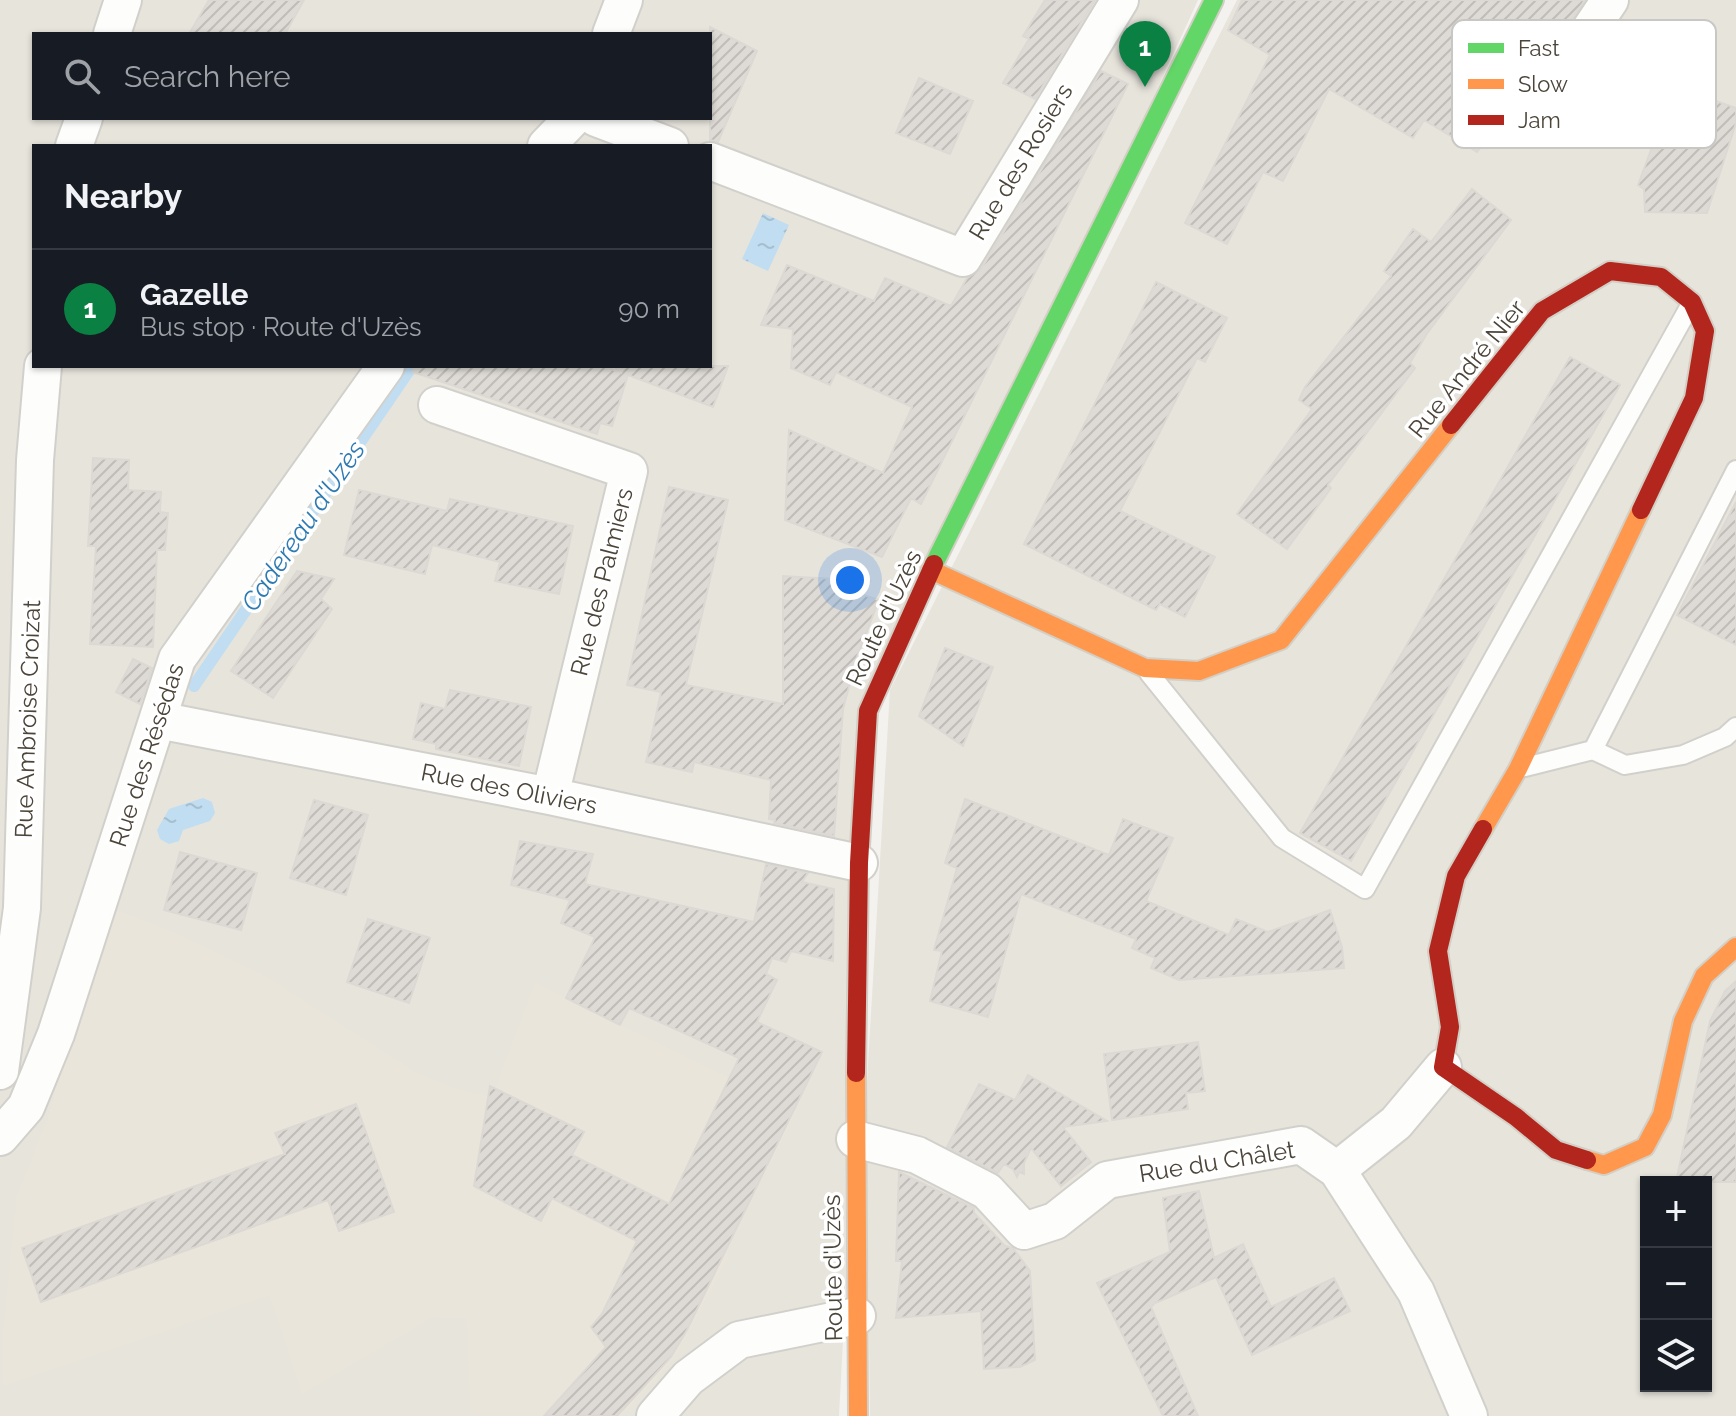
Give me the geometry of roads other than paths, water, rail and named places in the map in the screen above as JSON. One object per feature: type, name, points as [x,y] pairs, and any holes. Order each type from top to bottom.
[{"type":"street","points":[[113,32],[123,0]]},
{"type":"street","points":[[612,32],[624,0]]},
{"type":"street","name":"Rue des Rosiers","points":[[712,162],[963,258],[1120,0]]},
{"type":"street","name":"Route d'Uzès","points":[[858,1416],[855,1139],[859,863],[868,711],[931,570],[1214,0]]},
{"type":"street","points":[[1597,20],[1610,0]]},
{"type":"street","points":[[75,144],[83,120]]},
{"type":"street","points":[[548,144],[571,120]]},
{"type":"street","points":[[601,120],[665,144]]},
{"type":"street","name":"Rue André Nier","points":[[931,570],[1145,668],[1199,671],[1281,640],[1542,311],[1610,271],[1661,277],[1692,302]]},
{"type":"street","points":[[1337,1170],[1396,1123],[1443,1067],[1450,1027],[1438,951],[1456,876],[1518,769],[1694,398],[1705,331],[1692,302]]},
{"type":"street","name":"Rue Ambroise Croizat","points":[[0,1071],[22,908],[35,460],[43,368]]},
{"type":"street","name":"Rue des Résédas","points":[[0,1137],[26,1107],[56,1034],[177,659],[385,368]]},
{"type":"street","name":"Rue des Palmiers","points":[[437,405],[629,471],[550,796]]},
{"type":"street","name":"Rue des Oliviers","points":[[158,720],[550,796],[859,863]]},
{"type":"street","points":[[1443,1067],[1516,1117],[1556,1150],[1604,1165],[1645,1147],[1662,1115],[1683,1021],[1704,976],[1736,947]]},
{"type":"street","name":"Rue du Châlet","points":[[855,1139],[917,1155],[987,1191],[1024,1231],[1055,1221],[1107,1180],[1301,1145],[1337,1170],[1416,1292],[1469,1416]]},
{"type":"street","points":[[655,1416],[688,1378],[739,1340],[857,1316]]},
{"type":"lane","points":[[1145,668],[1282,838],[1365,889],[1692,302]]},
{"type":"lane","points":[[1593,750],[1736,470]]},
{"type":"lane","points":[[1518,769],[1593,750],[1625,765],[1683,755],[1725,737],[1736,727]]},
{"type":"water","points":[[763,213],[789,225],[768,271],[742,259]]},
{"type":"water","points":[[203,798],[212,802],[215,813],[210,821],[183,830],[179,841],[169,844],[160,839],[157,830],[169,809]]},
{"type":"waterway","name":"Cadereau d'Uzès","points":[[194,686],[411,368]]},
{"type":"place","name":"Gazelle","points":[[1145,87]]}]
